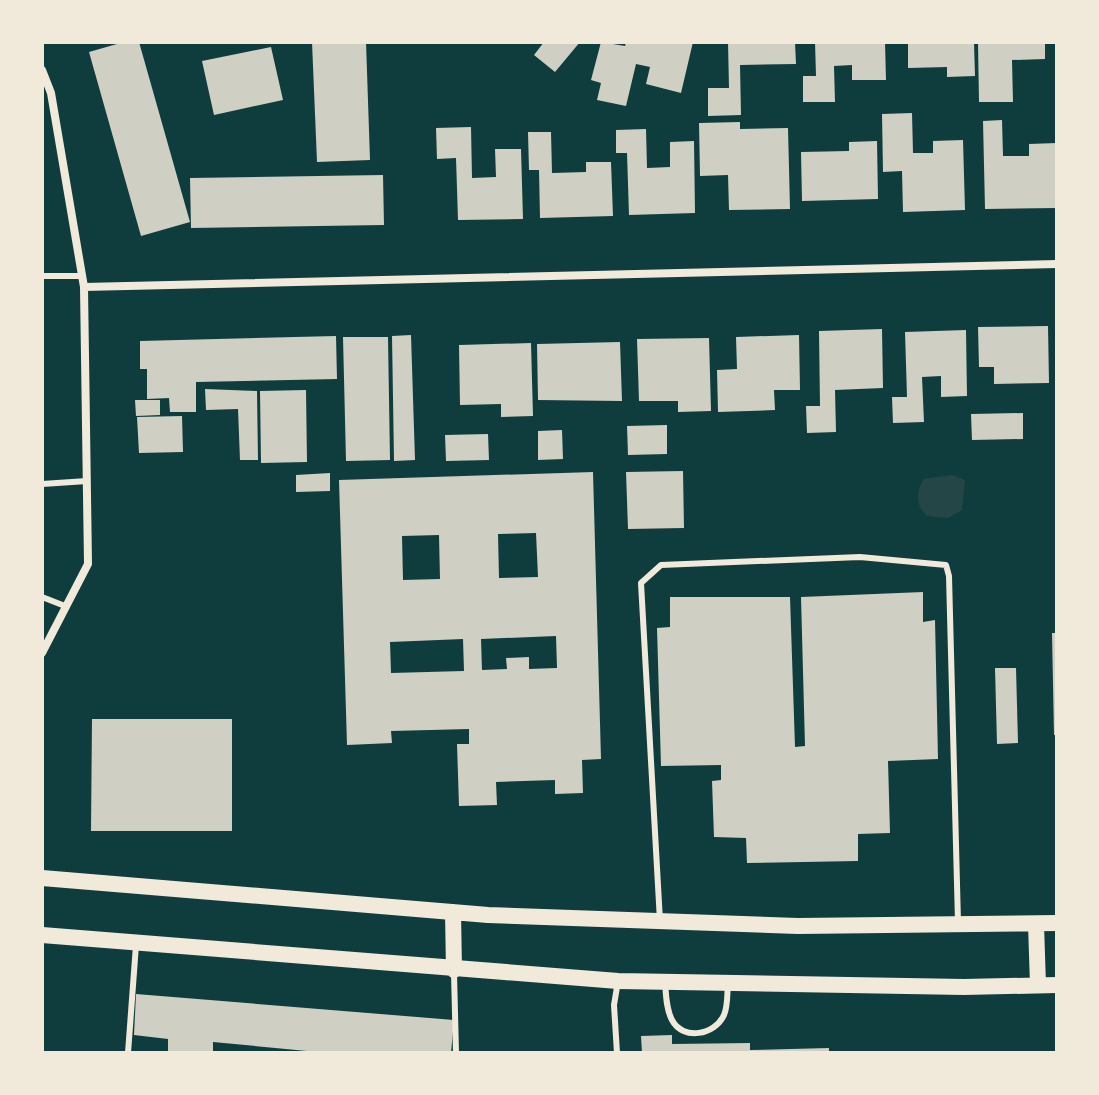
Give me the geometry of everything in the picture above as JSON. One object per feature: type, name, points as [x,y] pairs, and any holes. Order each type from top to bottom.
[{"type":"main road","points":[[42,878],[453,912],[798,926],[1057,923]]},
{"type":"main road","points":[[453,912],[454,970]]},
{"type":"main road","points":[[1036,924],[1038,985]]},
{"type":"main road","points":[[42,935],[618,981],[1057,985]]},
{"type":"street","points":[[42,70],[51,93],[83,276],[88,564],[42,653]]},
{"type":"street","points":[[84,287],[1057,264]]},
{"type":"lane","points":[[42,276],[83,276]]},
{"type":"lane","points":[[42,484],[87,481]]},
{"type":"lane","points":[[660,921],[641,583],[661,565],[860,557],[946,565],[949,576],[958,925]]},
{"type":"lane","points":[[42,597],[65,606]]},
{"type":"lane","points":[[128,1053],[136,944]]},
{"type":"lane","points":[[454,970],[456,1053]]},
{"type":"lane","points":[[617,1053],[614,1005],[618,981]]},
{"type":"lane","points":[[665,982],[672,1021],[681,1031],[696,1034],[713,1029],[723,1017],[728,983]]},
{"type":"shaded area","points":[[952,475],[965,480],[962,510],[948,518],[927,516],[918,498],[924,479]]},
{"type":"building","points":[[124,42],[139,42],[190,222],[141,236],[89,52]]},
{"type":"building","points":[[312,42],[366,42],[370,160],[317,162]]},
{"type":"building","points":[[544,42],[580,42],[555,72],[534,55]]},
{"type":"building","points":[[601,42],[625,46],[626,42],[693,42],[681,93],[646,84],[650,67],[636,64],[626,106],[597,100],[601,83],[591,80]]},
{"type":"building","points":[[728,42],[795,42],[796,64],[740,65],[741,115],[708,116],[708,88],[729,88]]},
{"type":"building","points":[[815,42],[885,42],[886,80],[852,80],[852,65],[834,66],[835,102],[803,102],[803,76],[816,76]]},
{"type":"building","points":[[908,42],[974,42],[975,76],[947,77],[947,67],[908,68]]},
{"type":"building","points":[[978,42],[1045,42],[1045,59],[1012,60],[1013,102],[979,102]]},
{"type":"building","points":[[271,47],[283,100],[214,115],[202,61]]},
{"type":"building","points":[[912,113],[913,153],[933,153],[933,141],[963,140],[965,210],[903,212],[902,171],[883,172],[882,114]]},
{"type":"building","points":[[1002,120],[1003,156],[1029,156],[1029,144],[1057,143],[1057,208],[985,209],[983,121]]},
{"type":"building","points":[[740,122],[740,129],[788,128],[790,209],[729,210],[728,175],[700,176],[699,123]]},
{"type":"building","points":[[471,127],[472,178],[496,177],[495,149],[521,149],[523,219],[458,220],[456,158],[437,159],[436,128]]},
{"type":"building","points":[[646,129],[647,168],[670,167],[670,142],[694,141],[695,213],[629,215],[627,153],[616,153],[616,130]]},
{"type":"building","points":[[528,132],[551,132],[552,173],[586,172],[586,162],[611,162],[613,216],[540,218],[539,170],[529,170]]},
{"type":"building","points":[[877,141],[878,199],[802,201],[801,152],[849,151],[849,142]]},
{"type":"building","points":[[383,175],[384,225],[191,228],[190,178]]},
{"type":"building","points":[[1048,326],[1049,383],[994,384],[994,367],[979,367],[978,327]]},
{"type":"building","points":[[882,329],[883,388],[835,390],[836,432],[807,433],[806,406],[820,406],[819,331]]},
{"type":"building","points":[[966,330],[967,396],[941,397],[941,376],[922,377],[924,422],[893,423],[892,397],[907,397],[905,332]]},
{"type":"building","points":[[411,335],[415,460],[394,461],[392,336]]},
{"type":"building","points":[[799,335],[800,390],[774,390],[775,410],[718,412],[717,370],[737,369],[736,337]]},
{"type":"building","points":[[336,336],[337,379],[196,382],[196,412],[170,412],[169,398],[147,399],[147,369],[140,369],[140,341]]},
{"type":"building","points":[[343,337],[388,337],[390,460],[346,461]]},
{"type":"building","points":[[709,338],[711,411],[678,412],[678,401],[639,401],[637,339]]},
{"type":"building","points":[[620,342],[622,401],[538,400],[537,344]]},
{"type":"building","points":[[531,343],[533,416],[501,417],[501,404],[460,405],[459,345]]},
{"type":"building","points":[[205,389],[257,391],[258,460],[240,460],[238,409],[206,410]]},
{"type":"building","points":[[306,390],[307,462],[261,463],[260,391]]},
{"type":"building","points":[[135,400],[160,400],[160,415],[136,416]]},
{"type":"building","points":[[1023,413],[1023,439],[972,440],[971,414]]},
{"type":"building","points":[[182,416],[183,452],[139,453],[137,417]]},
{"type":"building","points":[[667,425],[667,454],[628,455],[627,426]]},
{"type":"building","points":[[562,430],[563,459],[538,460],[538,431]]},
{"type":"building","points":[[488,434],[489,460],[446,461],[445,435]]},
{"type":"building","points":[[683,471],[684,528],[628,529],[626,472]]},
{"type":"building","points":[[593,472],[601,759],[582,760],[583,793],[555,794],[555,780],[496,782],[497,805],[459,806],[457,744],[469,744],[469,729],[391,731],[392,743],[347,745],[339,480]],"holes":[[[536,533],[538,577],[499,578],[498,534]],[[439,535],[440,579],[403,580],[402,536]],[[556,636],[557,668],[529,669],[529,657],[506,658],[507,669],[482,670],[481,639]],[[463,639],[464,671],[391,673],[390,642]]]},
{"type":"building","points":[[330,473],[330,491],[296,492],[296,475]]},
{"type":"building","points":[[923,592],[923,622],[935,620],[938,759],[888,761],[890,833],[858,834],[858,861],[747,863],[746,838],[714,837],[712,781],[721,780],[721,765],[661,766],[657,628],[670,627],[670,597],[790,597],[795,747],[805,746],[801,597]]},
{"type":"building","points":[[1052,633],[1057,633],[1057,735],[1054,735]]},
{"type":"building","points":[[995,668],[1016,668],[1018,743],[997,744]]},
{"type":"building","points":[[92,719],[232,719],[232,831],[91,831]]},
{"type":"building","points":[[136,994],[454,1020],[451,1053],[328,1053],[213,1042],[213,1053],[168,1053],[168,1039],[134,1035]]},
{"type":"building","points":[[672,1035],[672,1044],[750,1043],[750,1050],[829,1048],[829,1053],[642,1053],[641,1036]]}]
